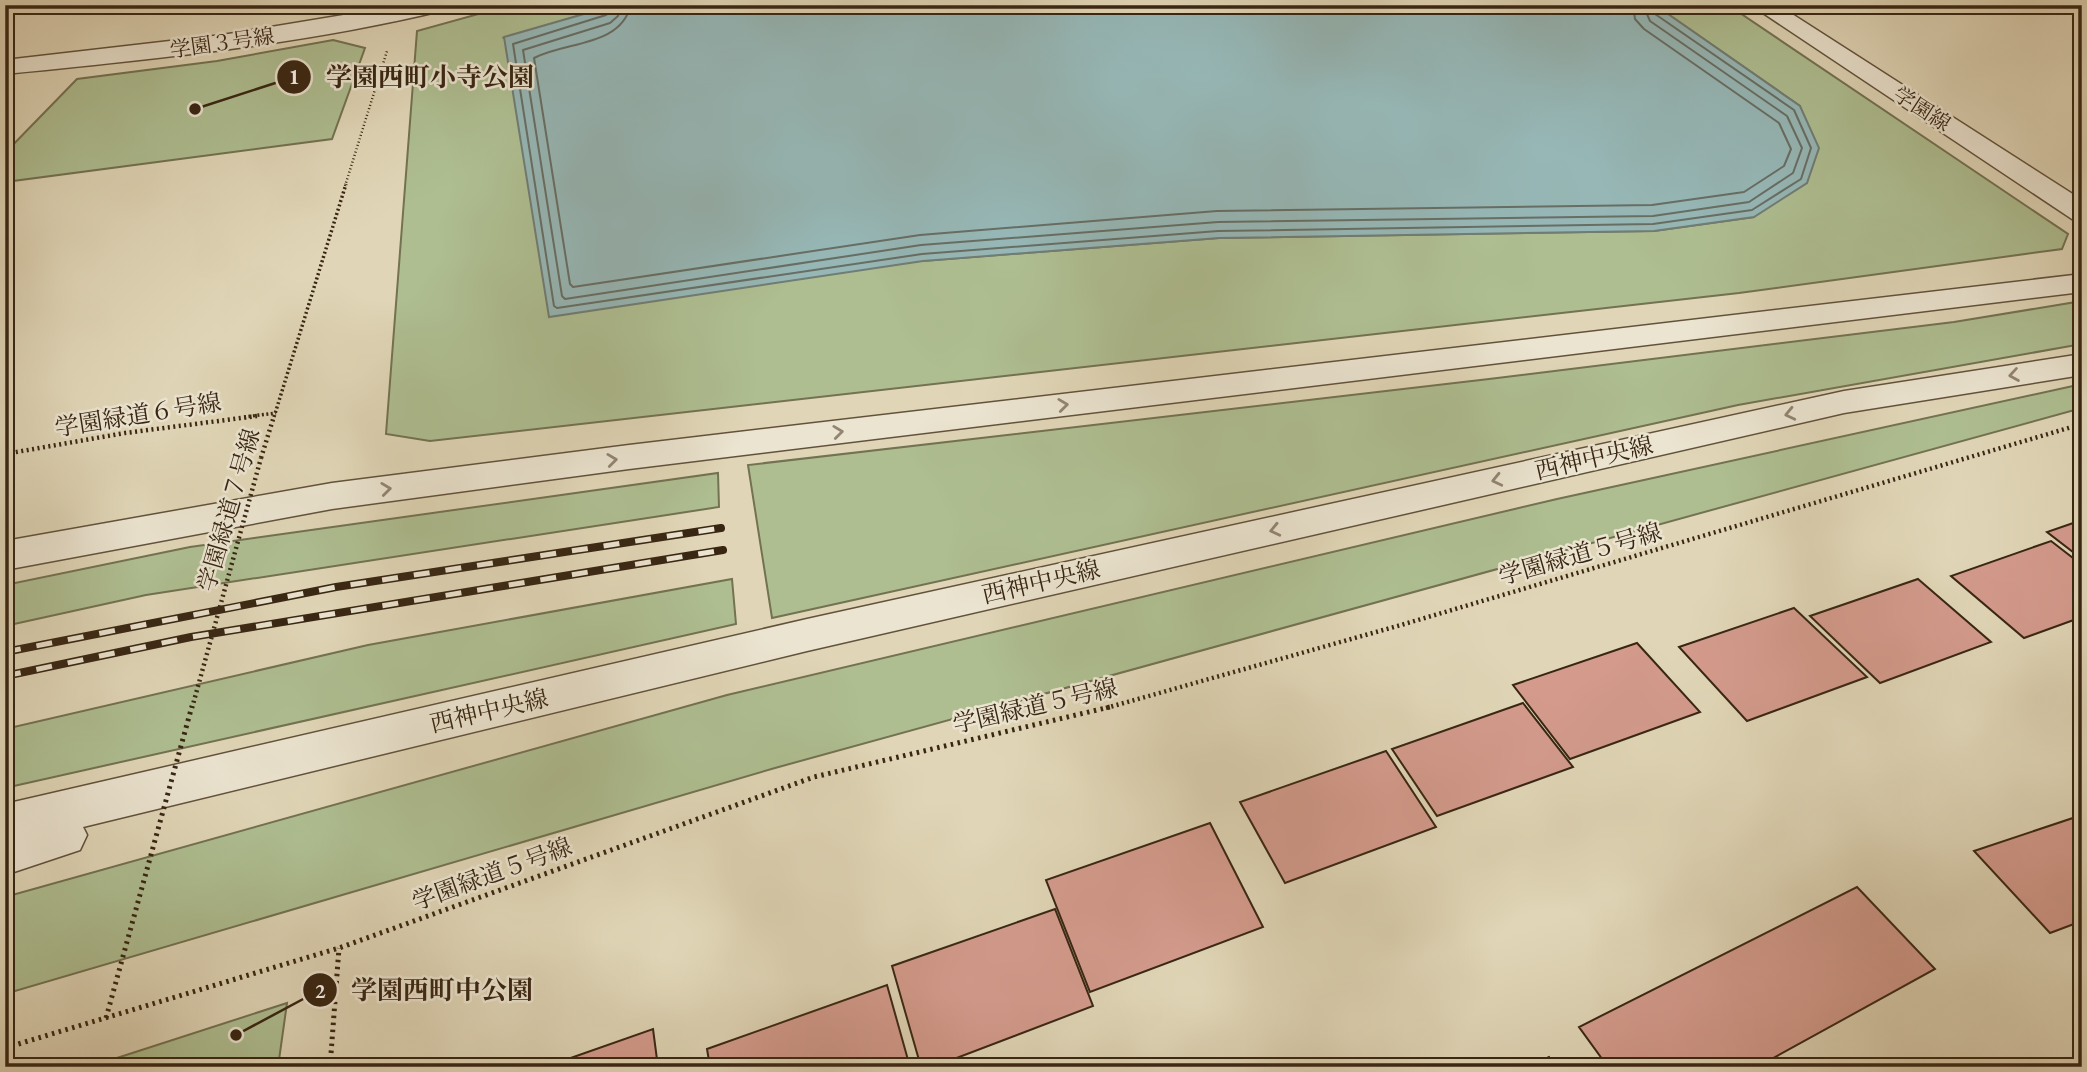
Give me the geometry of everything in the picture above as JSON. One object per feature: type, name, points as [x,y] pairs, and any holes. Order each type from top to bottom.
[{"type":"street","name":"学園３号線","points":[[5,67],[189,49],[438,5]]},
{"type":"street","name":"学園線","points":[[1762,5],[2082,213]]},
{"type":"street","points":[[5,539],[629,457],[2082,284]]},
{"type":"street","name":"西神中央線","points":[[5,825],[821,632],[1844,402],[2082,364]]},
{"type":"street","points":[[5,556],[332,496]]},
{"type":"street","points":[[5,853],[307,754]]},
{"type":"path","name":"学園緑道７号線","points":[[106,1018],[261,458],[398,14]]},
{"type":"path","name":"学園緑道６号線","points":[[5,454],[125,433],[276,413]]},
{"type":"path","name":"学園緑道５号線","points":[[5,1048],[339,948],[814,776],[1115,706],[1402,625],[2082,424]]},
{"type":"path","points":[[330,1067],[339,948]]},
{"type":"green space","points":[[511,5],[615,5],[504,38],[923,261],[1219,238],[1654,231],[1754,217],[1800,106],[1655,5],[1728,5],[2068,234],[2062,249],[1739,293],[430,441],[386,434],[417,31]]},
{"type":"green space","points":[[333,40],[365,48],[332,139],[5,182],[5,153],[77,79],[217,61]]},
{"type":"green space","points":[[2082,301],[2082,344],[1738,405],[772,618],[748,465],[1954,322]]},
{"type":"green space","points":[[2082,384],[2082,408],[775,768],[5,994],[5,897],[727,695],[1557,499]]},
{"type":"green space","points":[[718,473],[719,507],[146,595],[5,626],[5,585],[190,547]]},
{"type":"green space","points":[[732,579],[736,624],[5,788],[5,729],[368,645]]},
{"type":"green space","points":[[287,1003],[278,1067],[89,1067]]},
{"type":"water","points":[[615,5],[1655,5],[1800,106],[1819,148],[1807,183],[1754,217],[1654,231],[1219,238],[923,261],[549,317],[504,37]]},
{"type":"building","points":[[2082,520],[2082,559],[2047,532]]},
{"type":"building","points":[[2051,541],[2082,565],[2082,617],[2024,638],[1951,576]]},
{"type":"building","points":[[1918,579],[1991,642],[1880,683],[1810,616]]},
{"type":"building","points":[[1794,608],[1867,677],[1747,721],[1679,647]]},
{"type":"building","points":[[1637,643],[1700,712],[1570,759],[1513,685]]},
{"type":"building","points":[[1523,703],[1573,767],[1437,816],[1392,749]]},
{"type":"building","points":[[1386,751],[1436,827],[1285,883],[1240,802]]},
{"type":"building","points":[[2082,815],[2082,921],[2050,933],[1974,851]]},
{"type":"building","points":[[1210,823],[1263,927],[1090,992],[1046,880]]},
{"type":"building","points":[[1857,887],[1935,969],[1757,1067],[1608,1067],[1579,1027]]},
{"type":"building","points":[[1055,909],[1093,1006],[933,1067],[921,1067],[892,966]]},
{"type":"building","points":[[887,985],[910,1067],[710,1067],[707,1049]]},
{"type":"building","points":[[653,1029],[658,1067],[545,1067]]},
{"type":"building","points":[[1549,1057],[1555,1067],[1527,1067]]},
{"type":"railway","points":[[5,652],[336,587],[721,528]]},
{"type":"railway","points":[[5,676],[191,637],[723,550]]},
{"type":"place","name":"学園西町小寺公園","points":[[195,109]]},
{"type":"place","name":"学園西町中公園","points":[[236,1035]]}]
